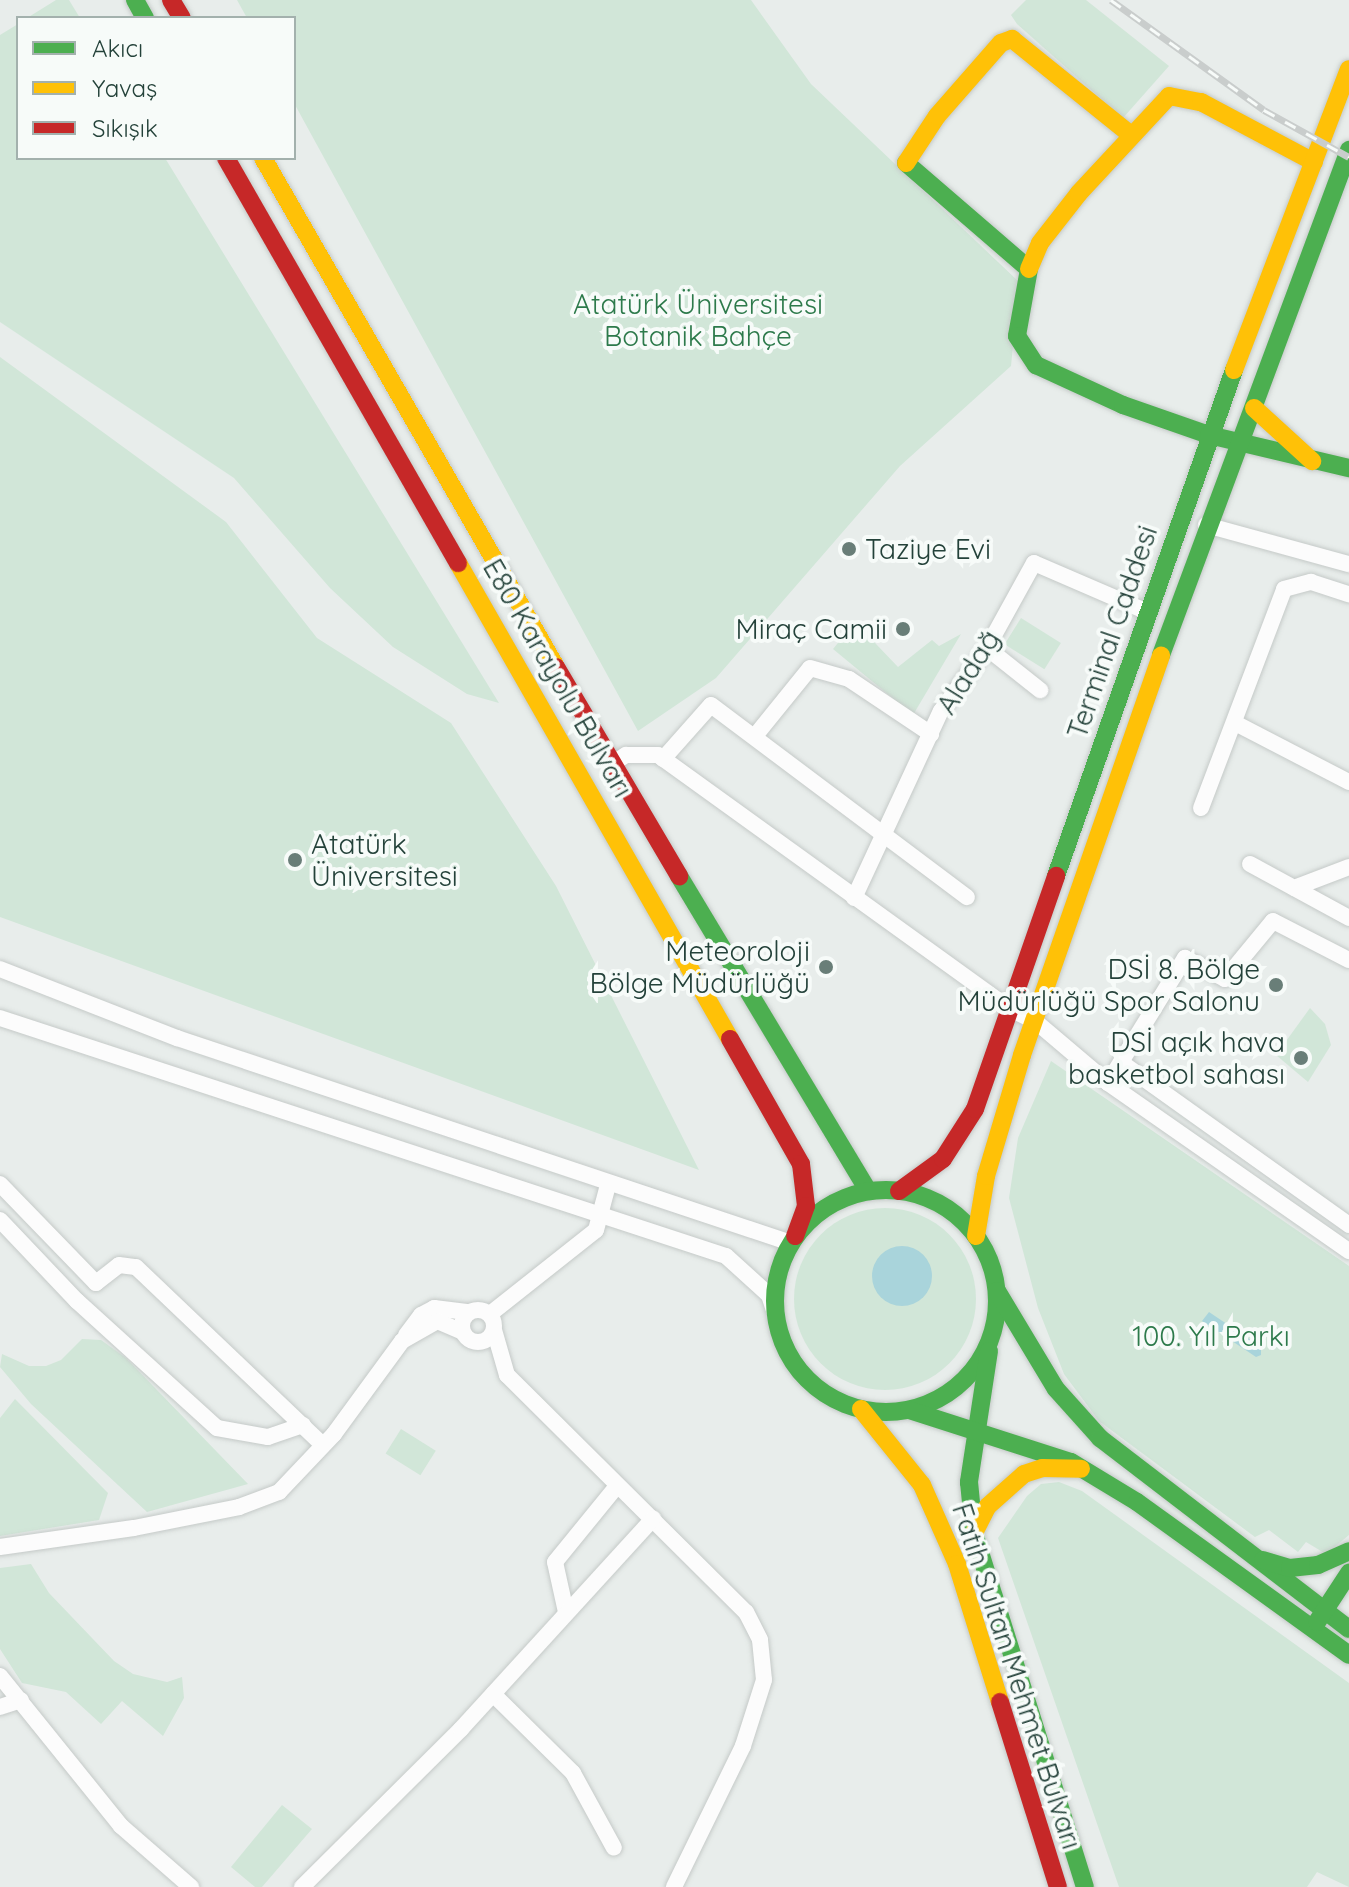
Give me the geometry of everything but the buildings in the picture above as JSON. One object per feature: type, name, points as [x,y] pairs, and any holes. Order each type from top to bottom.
[{"type":"main road","points":[[1029,269],[911,171],[905,161],[908,150],[1007,39],[1021,42],[1131,135]]},
{"type":"main road","name":"Terminal Caddesi","points":[[899,1191],[943,1159],[975,1109],[1209,435],[1349,69]]},
{"type":"main road","points":[[1314,162],[1181,95],[1157,103],[1040,243],[1029,269],[1017,336],[1036,365],[1123,405],[1240,445],[1313,463],[1349,468]]},
{"type":"main road","name":"Terminal Caddesi","points":[[976,1236],[986,1176],[1035,1021],[1206,525],[1240,445],[1349,150]]},
{"type":"main road","name":"E80 Karayolu Bulvarı","points":[[227,160],[801,1164],[806,1206],[793,1239]]},
{"type":"main road","name":"E80 Karayolu Bulvarı","points":[[264,160],[612,764],[868,1191]]},
{"type":"main road","points":[[1254,408],[1313,463]]},
{"type":"main road","points":[[1331,1642],[1347,1622],[1324,1611],[1248,1556],[1100,1438],[1056,1389],[997,1291],[976,1236],[928,1198],[899,1191],[868,1191],[828,1207],[793,1239],[775,1288],[776,1317],[785,1348],[804,1376],[830,1397],[861,1409],[909,1410],[1081,1469],[1137,1502],[1349,1655]]},
{"type":"main road","points":[[909,1410],[937,1400],[962,1382],[981,1359],[993,1331],[997,1291]]},
{"type":"main road","name":"Fatih Sultan Mehmet Bulvarı","points":[[993,1331],[974,1430],[969,1482],[974,1533],[1085,1887]]},
{"type":"main road","name":"Fatih Sultan Mehmet Bulvarı","points":[[861,1409],[922,1485],[957,1564],[1058,1887]]},
{"type":"main road","points":[[974,1533],[988,1506],[1024,1474],[1042,1468],[1081,1469]]},
{"type":"main road","points":[[1248,1556],[1290,1568],[1318,1565],[1349,1551]]},
{"type":"main road","points":[[1313,1629],[1349,1573]]},
{"type":"street","points":[[1206,525],[1349,564]]},
{"type":"street","name":"Aladağ","points":[[854,898],[886,837],[941,711],[987,648],[1034,563],[1148,612]]},
{"type":"street","points":[[1201,808],[1237,724],[1284,589],[1311,582],[1349,594]]},
{"type":"street","points":[[987,648],[1040,690]]},
{"type":"street","points":[[755,736],[810,668],[849,679],[931,734]]},
{"type":"street","points":[[663,759],[711,705],[967,897]]},
{"type":"street","points":[[1237,724],[1349,782]]},
{"type":"street","points":[[612,764],[626,755],[663,759],[1010,1009],[1035,1021],[1108,1083],[1349,1251]]},
{"type":"street","points":[[1250,864],[1349,918]]},
{"type":"street","points":[[1294,888],[1349,867]]},
{"type":"street","points":[[1108,1083],[1185,958],[1225,979],[1273,921],[1349,960]]},
{"type":"street","points":[[0,969],[177,1038],[608,1185],[793,1239]]},
{"type":"street","points":[[0,1018],[726,1256],[769,1295],[776,1317]]},
{"type":"street","points":[[1122,1063],[1349,1225]]},
{"type":"street","points":[[0,1184],[96,1283]]},
{"type":"street","points":[[402,1341],[437,1321],[479,1342],[492,1322],[596,1230],[608,1185]]},
{"type":"street","points":[[0,1220],[77,1301],[217,1428],[268,1437],[303,1425]]},
{"type":"street","points":[[77,1301],[119,1265],[136,1267],[323,1445]]},
{"type":"street","points":[[0,1547],[239,1507],[279,1492],[323,1445],[421,1315],[434,1308],[469,1312],[492,1322]]},
{"type":"street","points":[[463,1332],[469,1312]]},
{"type":"street","points":[[492,1322],[507,1375],[746,1612],[760,1640],[764,1680],[743,1746],[675,1886]]},
{"type":"street","points":[[566,1612],[555,1562],[617,1486]]},
{"type":"street","points":[[302,1887],[493,1694],[653,1519]]},
{"type":"street","points":[[0,1676],[121,1826],[191,1887]]},
{"type":"street","points":[[493,1694],[573,1773],[614,1848]]},
{"type":"street","points":[[0,1707],[21,1700]]},
{"type":"green space","points":[[56,0],[69,0],[79,16],[30,16]]},
{"type":"green space","name":"Atatürk Üniversitesi Botanik Bahçe","points":[[237,0],[751,0],[811,84],[1019,282],[1011,366],[900,466],[716,678],[638,731],[296,107],[296,16],[246,16]]},
{"type":"green space","points":[[1026,0],[1086,0],[1169,66],[1123,118],[1017,24],[1011,15]]},
{"type":"green space","points":[[16,25],[16,160],[166,160],[499,703],[467,694],[393,647],[330,588],[234,478],[0,322],[0,35]]},
{"type":"green space","points":[[0,357],[226,522],[317,638],[451,723],[556,886],[699,1170],[0,917]]},
{"type":"green space","points":[[1021,618],[1061,643],[1044,669],[1005,644]]},
{"type":"green space","points":[[855,622],[898,667],[932,640],[939,646],[961,634],[913,715],[833,649]]},
{"type":"green space","points":[[1310,1008],[1325,1024],[1331,1045],[1308,1082],[1276,1055]]},
{"type":"green space","name":"100. Yıl Parkı","points":[[1051,1061],[1349,1266],[1349,1535],[1326,1554],[1306,1542],[1298,1552],[1269,1530],[1255,1537],[1099,1421],[1064,1374],[1038,1308],[1009,1198],[1018,1138]]},
{"type":"green space","points":[[885,1208],[920,1215],[936,1223],[949,1235],[961,1248],[969,1264],[976,1299],[969,1334],[961,1350],[949,1363],[936,1375],[920,1383],[885,1390],[850,1383],[834,1375],[821,1363],[809,1350],[801,1334],[794,1299],[801,1264],[809,1248],[821,1235],[834,1223],[850,1215]]},
{"type":"green space","points":[[82,1339],[101,1340],[126,1358],[248,1484],[147,1512],[31,1404],[0,1367],[2,1354],[29,1366],[46,1366],[61,1360]]},
{"type":"green space","points":[[15,1399],[108,1493],[99,1520],[0,1536],[0,1418]]},
{"type":"green space","points":[[401,1429],[436,1451],[420,1475],[386,1454]]},
{"type":"green space","points":[[1059,1482],[1082,1491],[1349,1683],[1349,1887],[1317,1872],[1307,1887],[1119,1887],[998,1538],[1027,1496],[1041,1484]]},
{"type":"green space","points":[[31,1564],[49,1593],[114,1661],[133,1674],[167,1682],[182,1677],[184,1698],[163,1736],[122,1701],[101,1724],[66,1692],[22,1683],[0,1649],[0,1568]]},
{"type":"green space","points":[[282,1805],[312,1829],[262,1887],[255,1887],[231,1867]]},
{"type":"water","points":[[902,1246],[924,1254],[932,1276],[924,1298],[902,1306],[880,1298],[872,1276],[880,1254]]},
{"type":"water","points":[[1209,1312],[1261,1347],[1261,1355],[1256,1357],[1202,1321]]},
{"type":"railway","points":[[1111,0],[1264,110],[1349,157]]},
{"type":"traffic: fast","points":[[135,0],[144,16]]},
{"type":"traffic: fast","points":[[1161,655],[1349,150]]},
{"type":"traffic: fast","points":[[906,163],[1029,269],[1017,336],[1036,365],[1123,405],[1209,435],[1349,468]]},
{"type":"traffic: fast","points":[[1056,876],[1234,370]]},
{"type":"traffic: fast","points":[[679,876],[868,1191]]},
{"type":"traffic: fast","points":[[886,1190],[928,1199],[964,1223],[988,1259],[997,1301],[988,1343],[964,1379],[928,1403],[886,1412],[844,1403],[808,1379],[784,1343],[775,1301],[784,1259],[808,1223],[844,1199],[886,1190]]},
{"type":"traffic: fast","points":[[997,1291],[1056,1389],[1100,1438],[1349,1629]]},
{"type":"traffic: fast","points":[[989,1351],[969,1482],[974,1533],[1085,1887]]},
{"type":"traffic: fast","points":[[909,1410],[1071,1462],[1137,1502],[1349,1655]]},
{"type":"traffic: fast","points":[[1263,1560],[1290,1568],[1318,1565],[1349,1551]]},
{"type":"traffic: fast","points":[[1317,1622],[1349,1573]]},
{"type":"traffic: slow","points":[[906,163],[937,116],[1001,43],[1012,39],[1131,135]]},
{"type":"traffic: slow","points":[[1234,370],[1349,69]]},
{"type":"traffic: slow","points":[[1029,269],[1040,243],[1079,193],[1169,96],[1201,102],[1314,162]]},
{"type":"traffic: slow","points":[[264,160],[556,667]]},
{"type":"traffic: slow","points":[[1254,408],[1312,461]]},
{"type":"traffic: slow","points":[[458,563],[730,1039]]},
{"type":"traffic: slow","points":[[976,1236],[986,1176],[1022,1055],[1161,655]]},
{"type":"traffic: slow","points":[[861,1409],[922,1485],[957,1564],[1000,1702]]},
{"type":"traffic: slow","points":[[974,1533],[988,1506],[1024,1474],[1042,1468],[1081,1469]]},
{"type":"traffic: jam","points":[[171,0],[181,16]]},
{"type":"traffic: jam","points":[[227,160],[458,563]]},
{"type":"traffic: jam","points":[[556,667],[679,876]]},
{"type":"traffic: jam","points":[[899,1191],[943,1159],[975,1109],[1056,876]]},
{"type":"traffic: jam","points":[[730,1039],[801,1164],[806,1206],[795,1236]]},
{"type":"traffic: jam","points":[[1000,1702],[1058,1887]]},
{"type":"place","name":"Taziye Evi","points":[[849,549]]},
{"type":"place","name":"Miraç Camii","points":[[903,629]]},
{"type":"place","name":"Atatürk Üniversitesi","points":[[295,860]]},
{"type":"place","name":"Meteoroloji Bölge Müdürlüğü","points":[[826,967]]},
{"type":"place","name":"DSİ 8. Bölge Müdürlüğü Spor Salonu","points":[[1276,985]]},
{"type":"place","name":"DSİ açık hava basketbol sahası","points":[[1301,1058]]}]
